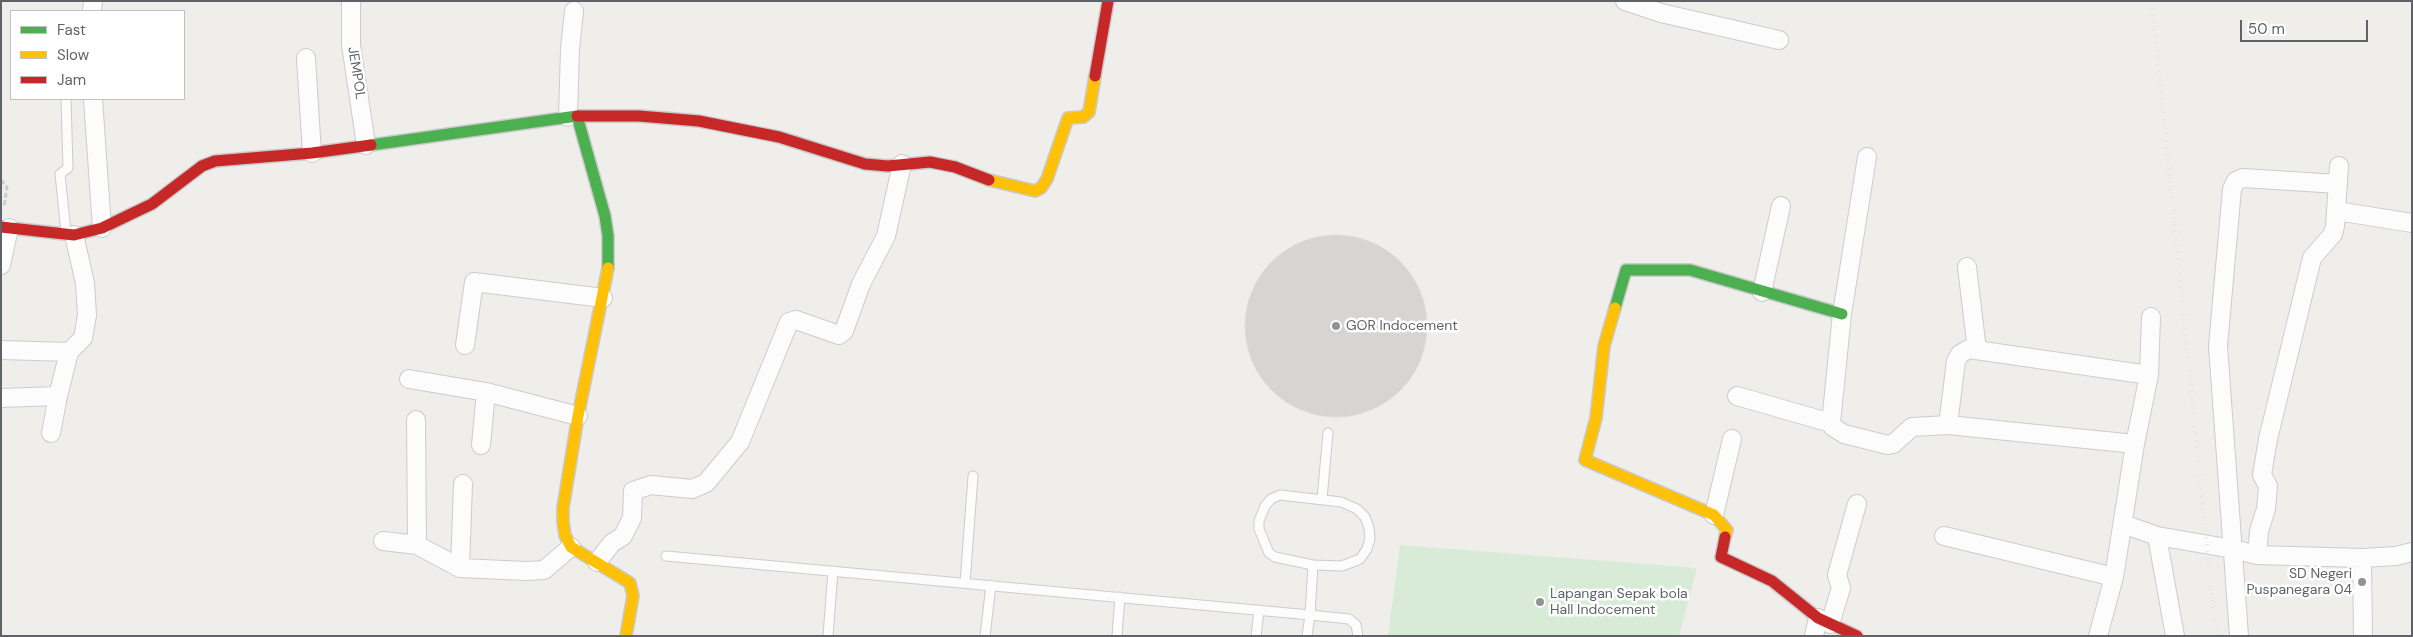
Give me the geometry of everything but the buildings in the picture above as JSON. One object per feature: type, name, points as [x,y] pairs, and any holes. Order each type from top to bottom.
[{"type":"street","name":"JEMPOL","points":[[351,1],[351,45],[366,145]]},
{"type":"street","points":[[1,265],[4,227],[70,235],[102,228],[152,204],[207,163],[312,153],[573,116],[639,116],[699,122],[779,137],[865,164],[883,166],[930,162],[955,167],[1018,189],[1034,191],[1041,188],[1047,179],[1068,118],[1072,116],[1084,117],[1089,112],[1108,1]]},
{"type":"street","points":[[1624,1],[1661,13],[1778,40]]},
{"type":"street","points":[[574,11],[570,48],[573,116],[608,236],[609,264],[578,416],[563,508],[565,535],[571,547],[630,583],[633,596],[626,636]]},
{"type":"street","points":[[306,58],[312,153]]},
{"type":"street","points":[[93,100],[102,228]]},
{"type":"street","points":[[1867,157],[1842,314],[1831,423],[1834,428],[1844,434],[1888,445],[1894,444],[1912,428],[1948,424],[2135,444]]},
{"type":"street","points":[[597,562],[612,543],[623,536],[632,518],[633,491],[651,485],[692,489],[706,483],[740,442],[789,322],[796,320],[839,335],[844,331],[861,284],[886,236],[902,164]]},
{"type":"street","points":[[2257,555],[2258,531],[2266,509],[2268,486],[2262,476],[2268,439],[2312,258],[2333,234],[2337,211],[2339,166]]},
{"type":"street","points":[[2239,636],[2218,333],[2234,184],[2238,178],[2243,178],[2338,184]]},
{"type":"street","points":[[1762,292],[1781,206]]},
{"type":"street","points":[[2337,211],[2412,223]]},
{"type":"street","points":[[51,433],[69,352],[82,338],[86,315],[85,283],[70,235]]},
{"type":"street","points":[[1968,267],[1977,350]]},
{"type":"street","points":[[1842,314],[1690,270],[1629,269],[1624,273],[1604,346],[1596,418],[1585,460],[1714,516],[1727,530],[1721,556],[1772,582],[1824,621],[1857,636]]},
{"type":"street","points":[[465,345],[474,282],[603,298]]},
{"type":"street","points":[[2098,636],[2114,577],[2135,444],[2149,375],[2152,317]]},
{"type":"street","points":[[1948,424],[1956,361],[1960,354],[1969,349],[2149,375]]},
{"type":"street","points":[[1,350],[69,352]]},
{"type":"street","points":[[409,379],[486,392],[578,416]]},
{"type":"street","points":[[481,445],[486,392]]},
{"type":"street","points":[[1,398],[58,396]]},
{"type":"street","points":[[1737,396],[1831,423]]},
{"type":"street","points":[[416,420],[417,545]]},
{"type":"street","points":[[1714,516],[1732,438]]},
{"type":"street","points":[[460,568],[463,484]]},
{"type":"street","points":[[1814,636],[1841,588],[1837,575],[1857,504]]},
{"type":"street","points":[[2123,524],[2157,536],[2233,548],[2257,555],[2362,558],[2396,556],[2412,552]]},
{"type":"street","points":[[1944,536],[2114,577]]},
{"type":"street","points":[[2157,536],[2175,636]]},
{"type":"street","points":[[383,541],[417,545],[460,568],[538,571],[552,565],[571,547]]},
{"type":"street","points":[[2362,558],[2363,636]]},
{"type":"lane","points":[[66,100],[68,168],[60,174],[70,235]]},
{"type":"lane","points":[[1322,498],[1328,433]]},
{"type":"lane","points":[[965,583],[973,476]]},
{"type":"lane","points":[[1280,495],[1322,498],[1341,502],[1357,509],[1367,522],[1370,539],[1360,559],[1342,566],[1313,565],[1275,557],[1269,553],[1259,529],[1259,521],[1264,506],[1270,499],[1280,495]]},
{"type":"lane","points":[[666,556],[1349,619],[1356,625],[1358,636]]},
{"type":"lane","points":[[1307,636],[1313,565]]},
{"type":"lane","points":[[828,636],[832,571]]},
{"type":"lane","points":[[985,636],[991,585]]},
{"type":"lane","points":[[1117,636],[1120,597]]},
{"type":"lane","points":[[1256,636],[1259,610]]},
{"type":"path","points":[[1,180],[8,187],[4,227]]},
{"type":"green space","name":"Lapangan Sepak bola Hall Indocement","points":[[1400,545],[1697,568],[1679,636],[1388,636]]},
{"type":"railway","points":[[2152,1],[2216,636]]},
{"type":"traffic: fast","points":[[371,145],[577,116],[605,216],[608,236],[608,268]]},
{"type":"traffic: fast","points":[[1615,308],[1626,270],[1690,270],[1842,314]]},
{"type":"traffic: slow","points":[[989,180],[1035,191],[1041,188],[1047,179],[1068,118],[1083,117],[1089,112],[1095,76]]},
{"type":"traffic: slow","points":[[608,268],[578,416],[563,508],[563,522],[565,535],[571,547],[630,583],[633,596],[626,636]]},
{"type":"traffic: slow","points":[[1615,308],[1604,346],[1596,418],[1585,460],[1714,515],[1727,530],[1725,537]]},
{"type":"traffic: jam","points":[[1095,76],[1108,1]]},
{"type":"traffic: jam","points":[[577,116],[639,116],[699,121],[779,137],[865,164],[888,166],[930,162],[955,167],[989,180]]},
{"type":"traffic: jam","points":[[1,227],[74,235],[102,228],[152,204],[202,166],[215,161],[312,153],[371,145]]},
{"type":"traffic: jam","points":[[1725,537],[1721,557],[1772,581],[1818,618],[1857,636]]},
{"type":"place","name":"GOR Indocement","points":[[1336,326]]},
{"type":"place","name":"SD Negeri Puspanegara 04","points":[[2362,582]]},
{"type":"place","name":"Lapangan Sepak bola Hall Indocement","points":[[1540,602]]}]
